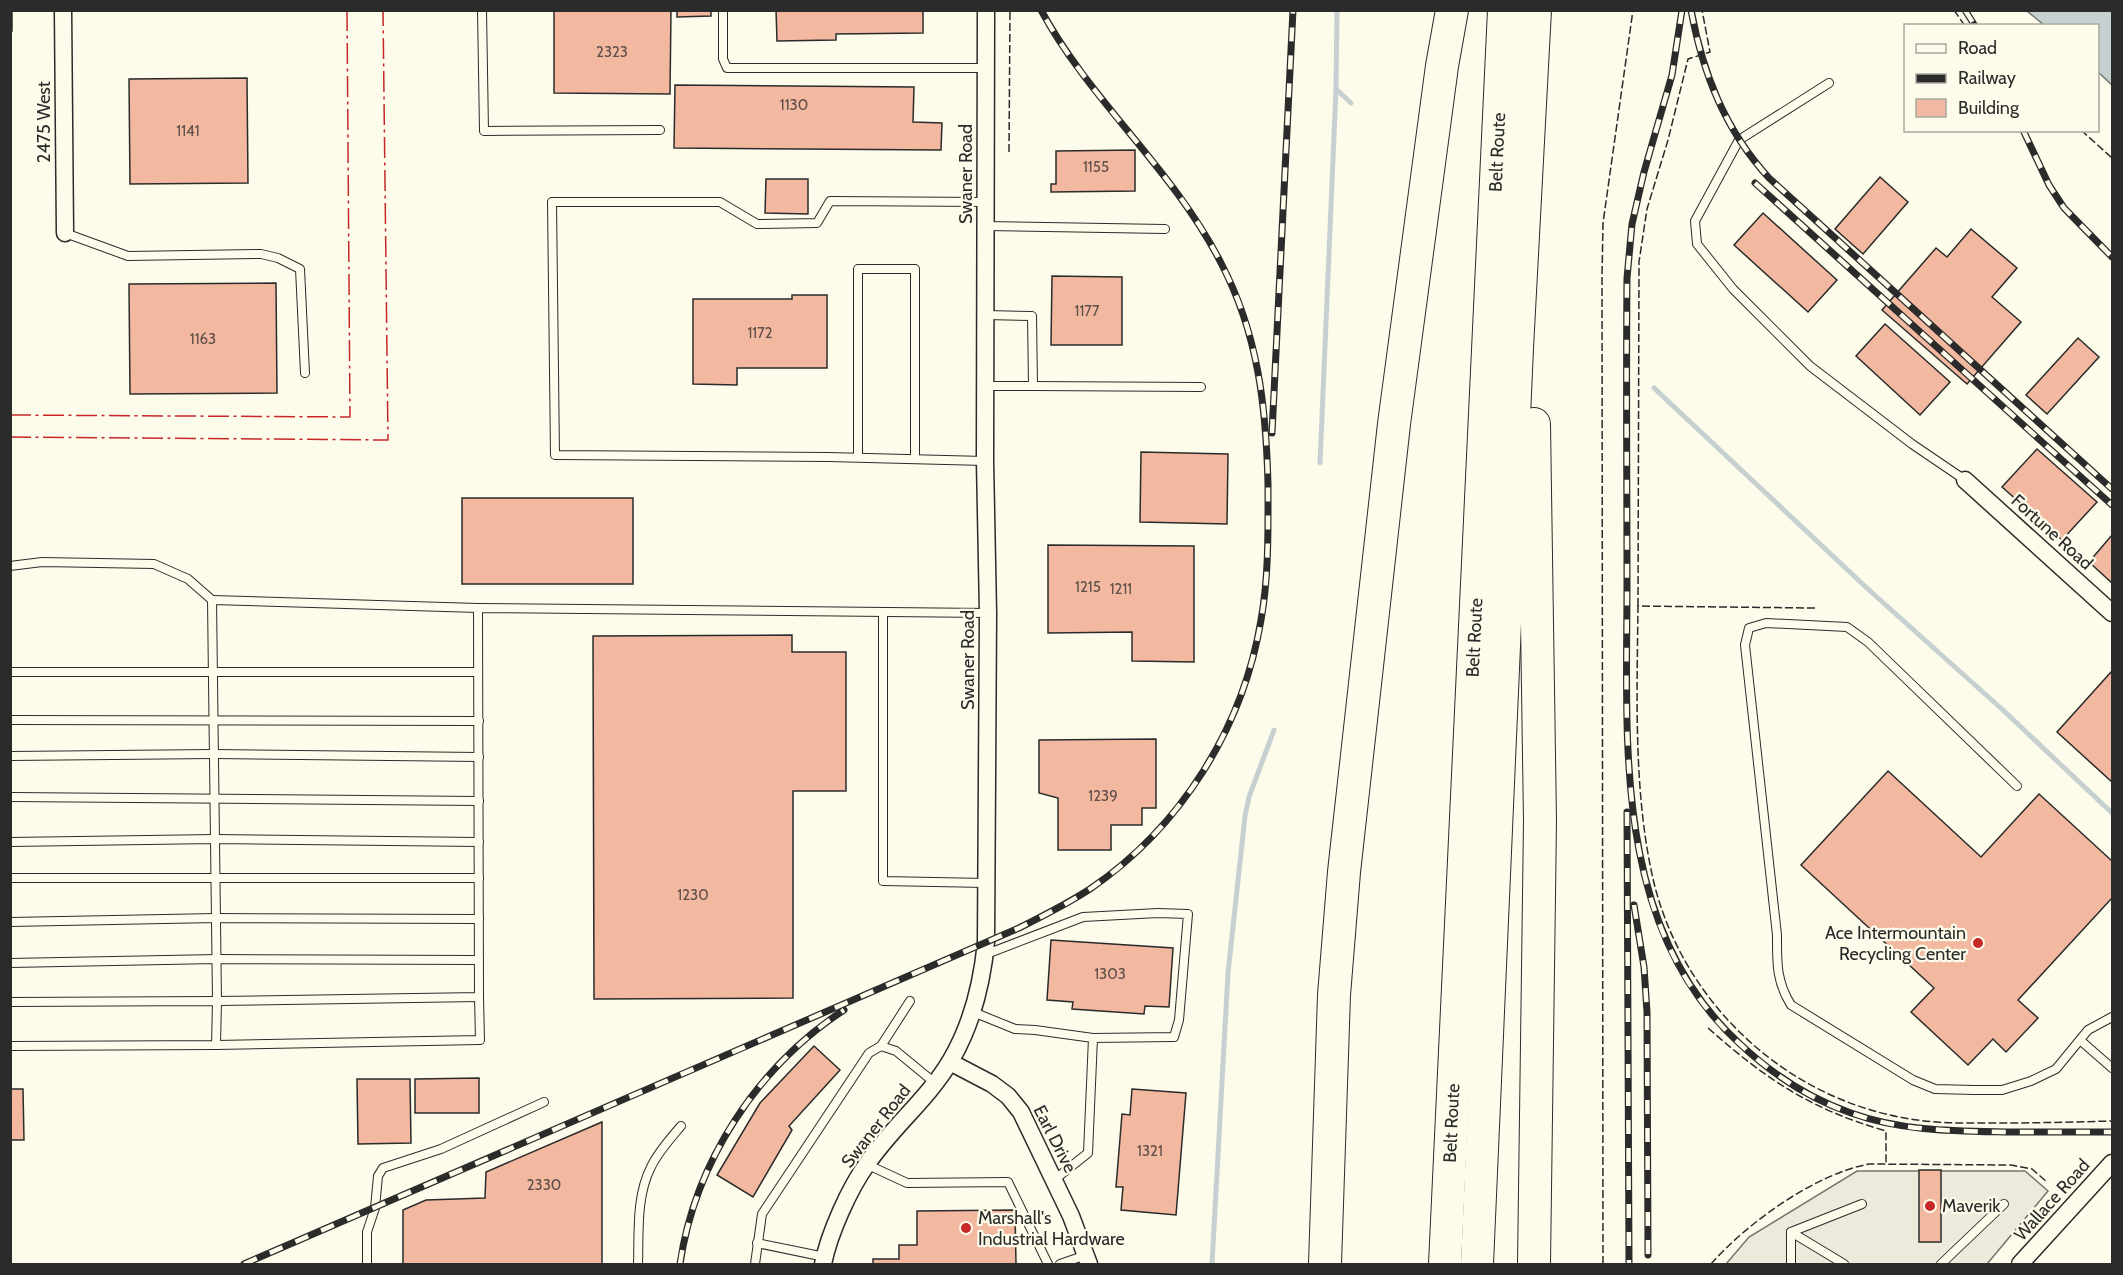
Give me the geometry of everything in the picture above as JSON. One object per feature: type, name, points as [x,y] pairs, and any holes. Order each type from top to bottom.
[{"type":"highway","points":[[1325,1264],[1332,1040],[1344,872],[1394,424],[1452,10]]},
{"type":"highway","name":"Belt Route","points":[[1445,1264],[1504,10]]},
{"type":"highway","name":"Belt Route","points":[[1477,1264],[1517,348],[1535,10]]},
{"type":"highway","points":[[1522,268],[1534,400],[1539,633],[1540,821],[1534,1264]]},
{"type":"street","name":"2475 West","points":[[63,10],[64,232]]},
{"type":"street","name":"Swaner Road","points":[[824,1261],[843,1206],[866,1164],[950,1062],[972,1012],[979,990],[984,956],[988,613],[985,461],[986,10]]},
{"type":"street","name":"Fortune Road","points":[[1965,480],[2112,613]]},
{"type":"street","name":"Earl Drive","points":[[950,1062],[992,1084],[1008,1096],[1021,1112],[1071,1216],[1087,1260]]},
{"type":"street","name":"Wallace Road","points":[[2020,1264],[2112,1163]]},
{"type":"lane","points":[[482,10],[483,130],[660,130]]},
{"type":"lane","points":[[723,10],[723,59],[727,68],[986,68]]},
{"type":"lane","points":[[1829,83],[1739,141],[1695,221],[1697,244],[1733,289],[1810,366],[1912,444],[1965,480]]},
{"type":"lane","points":[[985,202],[830,201],[817,223],[757,224],[720,202],[552,202],[555,455],[985,461]]},
{"type":"lane","points":[[985,226],[1165,229]]},
{"type":"lane","points":[[64,232],[128,256],[261,254],[278,258],[300,269],[305,373]]},
{"type":"lane","points":[[858,458],[858,269],[915,269],[915,459]]},
{"type":"lane","points":[[986,315],[1032,316],[1033,386]]},
{"type":"lane","points":[[986,386],[1201,387]]},
{"type":"lane","points":[[10,566],[42,562],[154,564],[188,579],[212,600],[478,608],[988,613]]},
{"type":"lane","points":[[212,600],[216,1045]]},
{"type":"lane","points":[[10,1046],[480,1040],[478,608]]},
{"type":"lane","points":[[883,612],[883,881],[986,883]]},
{"type":"lane","points":[[2017,786],[1868,642],[1847,627],[1766,623],[1749,628],[1745,645],[1777,935],[1777,968],[1782,990],[1791,1005],[1913,1080],[1935,1089],[2002,1090],[2047,1075],[2056,1069],[2088,1030],[2112,1017]]},
{"type":"lane","points":[[10,672],[478,672]]},
{"type":"lane","points":[[10,720],[478,721]]},
{"type":"lane","points":[[10,756],[214,754],[478,757]]},
{"type":"lane","points":[[10,797],[478,801]]},
{"type":"lane","points":[[10,842],[215,839],[479,842]]},
{"type":"lane","points":[[10,878],[479,878]]},
{"type":"lane","points":[[972,1012],[1015,1029],[1093,1038],[1174,1037],[1179,1020],[1188,914],[1083,916],[984,956]]},
{"type":"lane","points":[[10,922],[216,918],[479,919]]},
{"type":"lane","points":[[10,963],[217,958],[479,960]]},
{"type":"lane","points":[[10,1002],[479,997]]},
{"type":"lane","points":[[754,1264],[762,1214],[869,1053],[881,1046],[910,1000]]},
{"type":"lane","points":[[1054,1180],[1088,1153],[1093,1038]]},
{"type":"lane","points":[[2080,1040],[2112,1068]]},
{"type":"lane","points":[[881,1046],[896,1051],[935,1083]]},
{"type":"lane","points":[[368,1264],[367,1232],[375,1208],[378,1176],[383,1168],[441,1149],[544,1102]]},
{"type":"lane","points":[[638,1264],[643,1188],[650,1168],[681,1126]]},
{"type":"lane","points":[[866,1164],[906,1182],[1008,1182],[1048,1264]]},
{"type":"lane","points":[[1791,1232],[1862,1204]]},
{"type":"lane","points":[[1941,1264],[2004,1204]]},
{"type":"lane","points":[[1791,1232],[1791,1264]]},
{"type":"lane","points":[[1791,1232],[1844,1264]]},
{"type":"lane","points":[[757,1243],[824,1261]]},
{"type":"lane","points":[[1060,1264],[1087,1260]]},
{"type":"shaded area","points":[[2027,11],[2112,11],[2112,85],[2099,73],[2099,24],[2043,24]]},
{"type":"shaded area","points":[[1857,1171],[2025,1171],[2048,1191],[1987,1264],[1726,1264],[1749,1237]]},
{"type":"building","points":[[10,10],[12,10],[12,31],[10,31]]},
{"type":"building","points":[[554,10],[671,10],[670,94],[554,93]]},
{"type":"building","points":[[677,10],[711,10],[711,16],[677,17]]},
{"type":"building","points":[[776,10],[923,10],[923,33],[836,34],[836,40],[777,41]]},
{"type":"building","points":[[247,78],[248,183],[130,184],[129,79]]},
{"type":"building","points":[[675,85],[914,87],[913,122],[942,123],[941,150],[674,148]]},
{"type":"building","points":[[1135,150],[1135,191],[1051,192],[1051,184],[1056,184],[1056,151]]},
{"type":"building","points":[[1880,177],[1908,202],[1863,254],[1835,229]]},
{"type":"building","points":[[766,179],[808,179],[808,214],[765,213]]},
{"type":"building","points":[[1763,213],[1837,280],[1808,312],[1734,245]]},
{"type":"building","points":[[1971,229],[2017,268],[1992,297],[2021,322],[1967,384],[1882,310],[1936,248],[1947,257]]},
{"type":"building","points":[[1052,276],[1122,277],[1122,345],[1051,345]]},
{"type":"building","points":[[276,283],[277,393],[130,394],[129,284]]},
{"type":"building","points":[[792,295],[827,295],[827,368],[737,368],[737,385],[693,384],[693,299],[792,299]]},
{"type":"building","points":[[1885,324],[1950,382],[1920,415],[1856,356]]},
{"type":"building","points":[[2078,338],[2099,357],[2047,414],[2026,395]]},
{"type":"building","points":[[2037,449],[2097,502],[2062,540],[2002,487]]},
{"type":"building","points":[[1141,452],[1228,454],[1227,524],[1140,522]]},
{"type":"building","points":[[462,498],[633,498],[633,584],[462,584]]},
{"type":"building","points":[[2112,535],[2112,583],[2089,562]]},
{"type":"building","points":[[1048,545],[1194,546],[1194,662],[1132,661],[1132,632],[1048,633]]},
{"type":"building","points":[[792,635],[792,652],[846,652],[846,791],[793,791],[793,998],[594,999],[593,636]]},
{"type":"building","points":[[2112,671],[2112,782],[2057,732]]},
{"type":"building","points":[[1156,739],[1156,808],[1142,808],[1142,825],[1111,825],[1111,850],[1058,850],[1058,798],[1039,793],[1039,740]]},
{"type":"building","name":"Ace Intermountain Recycling Center","points":[[1888,771],[1981,857],[2039,794],[2112,861],[2112,898],[2018,1000],[2038,1018],[2006,1052],[1993,1039],[1968,1065],[1911,1012],[1934,988],[1801,865]]},
{"type":"building","points":[[1051,940],[1173,948],[1169,1007],[1145,1006],[1144,1014],[1072,1009],[1073,1002],[1047,1000]]},
{"type":"building","points":[[814,1046],[840,1070],[789,1126],[792,1130],[753,1197],[717,1175],[760,1103]]},
{"type":"building","points":[[479,1078],[479,1113],[415,1113],[415,1079]]},
{"type":"building","points":[[357,1079],[410,1079],[411,1143],[358,1144]]},
{"type":"building","points":[[10,1089],[23,1089],[24,1140],[10,1140]]},
{"type":"building","points":[[1132,1089],[1186,1093],[1176,1215],[1121,1210],[1123,1187],[1116,1187],[1122,1114],[1130,1115]]},
{"type":"building","points":[[602,1122],[602,1264],[403,1264],[403,1210],[426,1200],[485,1198],[486,1172]]},
{"type":"building","name":"Maverik","points":[[1919,1170],[1941,1170],[1941,1242],[1919,1242]]},
{"type":"building","name":"Marshall's Industrial Hardware","points":[[1015,1210],[1016,1264],[873,1264],[873,1259],[899,1259],[899,1245],[917,1245],[917,1211]]},
{"type":"waterway","points":[[1320,463],[1336,89],[1337,10]]},
{"type":"waterway","points":[[1336,89],[1351,103]]},
{"type":"waterway","points":[[1654,388],[1869,590],[2004,711],[2112,813]]},
{"type":"waterway","points":[[1212,1264],[1228,973],[1245,816],[1249,797],[1274,730]]},
{"type":"railway","points":[[244,1264],[1037,919],[1090,889],[1123,864],[1153,836],[1203,772],[1223,736],[1239,699],[1252,660],[1264,603],[1268,484],[1265,426],[1258,370],[1244,316],[1234,290],[1202,229],[1180,197],[1083,75],[1041,10]]},
{"type":"railway","points":[[1272,433],[1293,10]]},
{"type":"railway","points":[[1682,10],[1672,75],[1644,172],[1632,224],[1627,278],[1629,768],[1636,829],[1648,889],[1668,945],[1698,997],[1740,1044],[1765,1065],[1821,1101],[1870,1119],[1908,1127],[2005,1132],[2112,1132]]},
{"type":"railway","points":[[1691,10],[1702,56],[1718,100],[1740,140],[1769,178],[2112,489]]},
{"type":"railway","points":[[1965,10],[1974,24]]},
{"type":"railway","points":[[2024,132],[2049,185],[2064,208],[2112,257]]},
{"type":"railway","points":[[1755,183],[2112,505]]},
{"type":"railway","points":[[1627,812],[1629,1264]]},
{"type":"railway","points":[[1634,905],[1644,967],[1647,1012],[1648,1255]]},
{"type":"railway","points":[[680,1264],[688,1226],[700,1189],[735,1120],[784,1059],[844,1010]]},
{"type":"fence","points":[[1009,152],[1010,10]]},
{"type":"fence","points":[[1603,1264],[1603,223],[1633,10]]},
{"type":"fence","points":[[1638,606],[1639,262],[1647,209],[1668,140],[1688,59],[1710,52],[1702,10]]},
{"type":"fence","points":[[1954,10],[1964,24]]},
{"type":"fence","points":[[2083,132],[2112,158]]},
{"type":"fence","points":[[1815,608],[1638,606],[1638,747],[1648,853],[1655,887],[1670,931],[1692,972],[1719,1010],[1751,1043],[1788,1071],[1828,1094],[1871,1110],[1917,1120],[1948,1123],[2112,1121]]},
{"type":"fence","points":[[1708,1028],[1750,1063],[1791,1091],[1834,1113],[1886,1131],[1886,1164]]},
{"type":"fence","points":[[1711,1264],[1743,1232],[1783,1202],[1848,1169],[1869,1164],[2011,1165],[2032,1169],[2047,1182]]},
{"type":"power","points":[[10,415],[350,417],[347,10]]},
{"type":"power","points":[[10,437],[388,440],[383,10]]},
{"type":"place","name":"Ace Intermountain Recycling Center","points":[[1978,943]]},
{"type":"place","name":"Maverik","points":[[1930,1206]]},
{"type":"place","name":"Marshall's Industrial Hardware","points":[[966,1228]]}]
